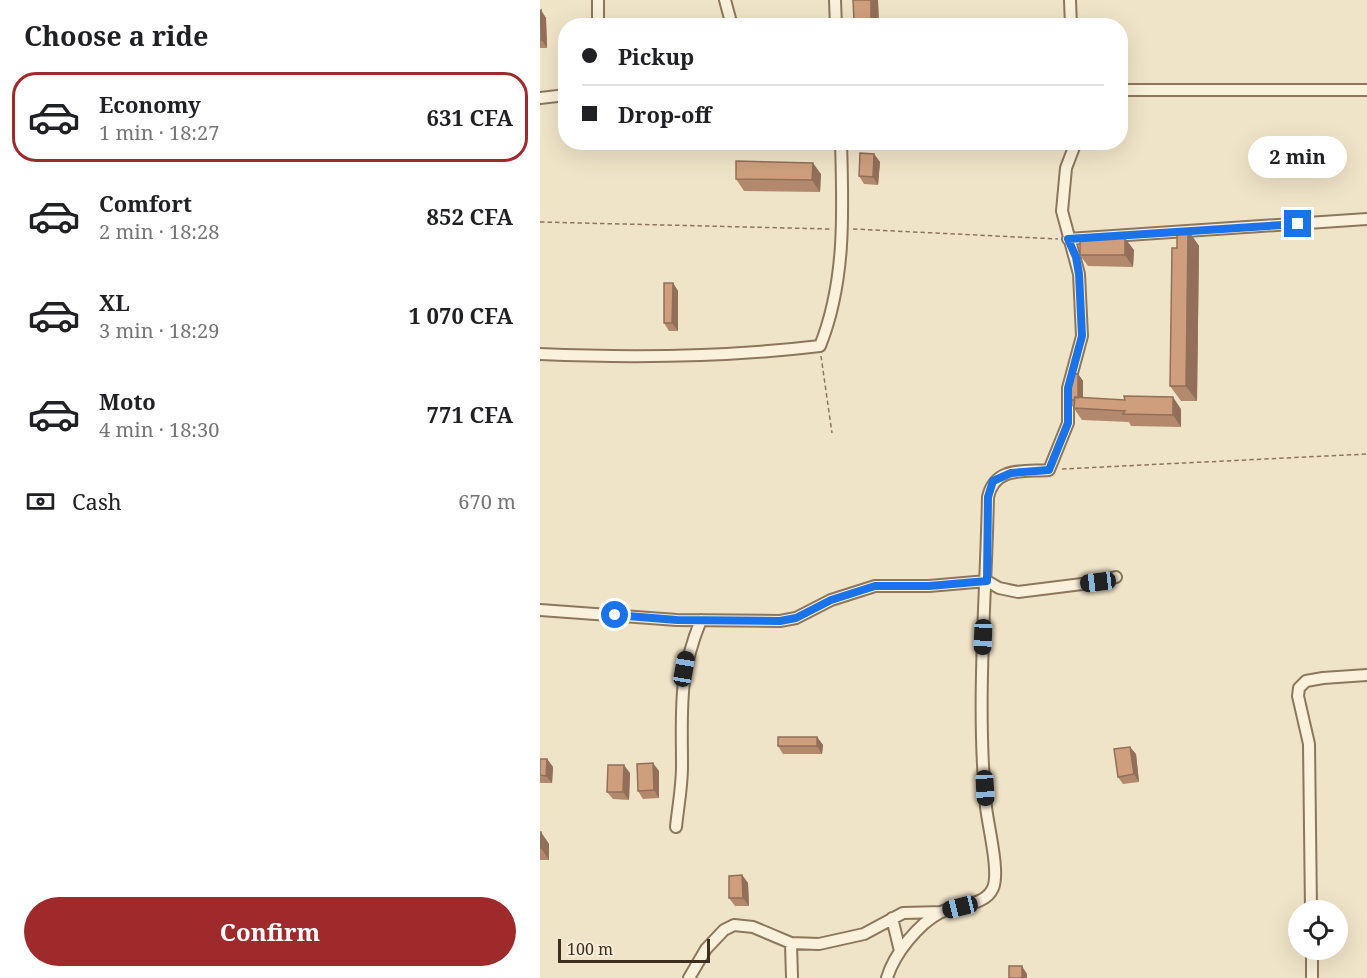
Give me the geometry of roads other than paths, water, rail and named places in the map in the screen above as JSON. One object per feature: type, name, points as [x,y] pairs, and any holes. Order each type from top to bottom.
[{"type":"street","points":[[598,0],[598,18]]},
{"type":"street","points":[[725,0],[730,18]]},
{"type":"street","points":[[835,0],[836,18]]},
{"type":"street","points":[[1070,0],[1071,18]]},
{"type":"street","points":[[1128,90],[1367,90]]},
{"type":"street","points":[[540,98],[558,96]]},
{"type":"street","points":[[540,354],[582,357],[771,352],[820,346],[833,304],[844,229],[841,150]]},
{"type":"street","points":[[689,978],[706,949],[729,927],[753,927],[791,942],[819,944],[853,938],[892,918],[915,911],[942,912],[977,902],[988,896],[994,884],[986,805],[982,681],[988,497],[993,481],[1011,473],[1049,470],[1068,423],[1068,388],[1082,336],[1079,274],[1076,257],[1068,239],[1062,197],[1066,168],[1073,150]]},
{"type":"street","points":[[1068,239],[1367,219]]},
{"type":"street","points":[[540,610],[700,620],[796,618],[831,600],[875,586],[929,586],[987,581],[999,588],[1018,592],[1098,582],[1116,577]]},
{"type":"street","points":[[676,827],[682,766],[680,732],[684,669],[700,620]]},
{"type":"street","points":[[1311,900],[1309,744],[1298,696],[1299,688],[1306,681],[1367,675]]},
{"type":"street","points":[[887,978],[900,951],[942,912]]},
{"type":"street","points":[[892,918],[900,951]]},
{"type":"street","points":[[791,942],[792,978]]},
{"type":"street","points":[[1312,960],[1312,978]]}]
